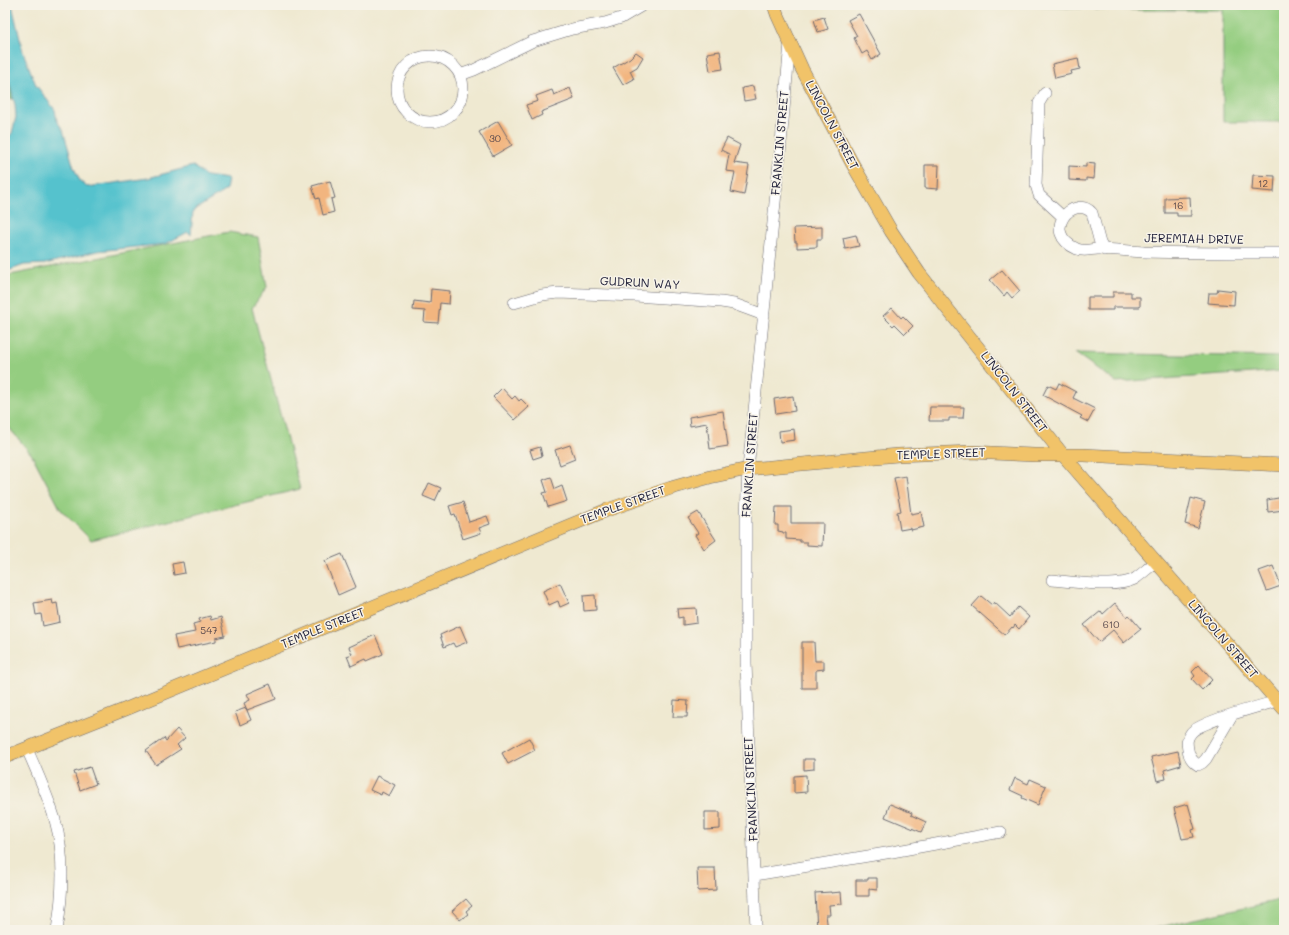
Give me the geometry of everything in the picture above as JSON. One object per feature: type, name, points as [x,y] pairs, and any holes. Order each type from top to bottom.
[{"type":"main road","name":"FRANKLIN STREET","points":[[774,5],[790,43]]},
{"type":"main road","name":"LINCOLN STREET","points":[[790,43],[852,163],[898,243],[928,285],[1063,455],[1280,705]]},
{"type":"main road","name":"TEMPLE STREET","points":[[5,757],[28,749],[612,508],[671,488],[748,469],[873,457],[948,452],[1084,455],[1284,465]]},
{"type":"street","points":[[460,76],[533,41],[572,29],[605,23],[621,18],[643,5]]},
{"type":"street","name":"FRANKLIN STREET","points":[[756,930],[746,663],[746,516],[748,469],[790,43]]},
{"type":"street","points":[[435,56],[445,60],[454,66],[460,76],[462,97],[455,110],[444,118],[434,122],[418,120],[406,112],[400,104],[397,92],[399,76],[410,62],[418,58],[435,56]]},
{"type":"street","points":[[1045,93],[1039,103],[1036,185],[1039,195],[1063,217],[1074,209],[1079,208],[1088,210],[1092,213],[1100,243],[1104,250]]},
{"type":"street","name":"JEREMIAH DRIVE","points":[[1063,217],[1060,222],[1060,228],[1064,239],[1069,244],[1080,250],[1097,249],[1224,253],[1284,252]]},
{"type":"street","name":"GUDRUN WAY","points":[[514,303],[542,295],[558,293],[635,296],[721,302],[734,304],[764,315]]},
{"type":"street","points":[[1052,580],[1095,584],[1117,583],[1135,579],[1156,562]]},
{"type":"street","points":[[1232,715],[1206,759],[1198,765],[1195,764],[1189,753],[1186,741],[1192,731],[1198,727],[1232,715],[1280,705]]},
{"type":"street","points":[[28,749],[48,797],[56,822],[62,887],[57,930]]},
{"type":"street","points":[[755,875],[884,854],[1001,832]]},
{"type":"green space","points":[[991,5],[1284,5],[1284,122],[1223,122],[1223,10],[1136,10]]},
{"type":"green space","points":[[5,10],[17,99],[5,99]]},
{"type":"green space","points":[[229,232],[258,237],[267,287],[252,308],[300,489],[91,540],[61,510],[32,455],[5,423],[5,276]]},
{"type":"green space","points":[[1075,353],[1284,357],[1284,371],[1116,382]]},
{"type":"green space","points":[[1284,899],[1284,930],[1146,930]]},
{"type":"water","points":[[5,5],[12,5],[23,52],[36,85],[55,110],[57,121],[63,130],[74,168],[80,181],[87,187],[148,178],[193,166],[206,176],[228,179],[226,190],[193,211],[191,235],[188,232],[165,244],[97,251],[45,264],[24,265],[5,272],[5,141],[12,133],[16,117],[15,105],[5,65]]},
{"type":"building","points":[[859,14],[881,54],[872,60],[867,51],[862,54],[854,38],[857,36],[848,20]]},
{"type":"building","points":[[824,17],[828,29],[818,32],[814,20]]},
{"type":"building","points":[[720,51],[723,69],[710,71],[707,53]]},
{"type":"building","points":[[636,52],[643,57],[637,67],[630,71],[634,79],[623,85],[613,68],[630,58]]},
{"type":"building","points":[[1078,58],[1080,69],[1071,71],[1072,74],[1055,78],[1052,64]]},
{"type":"building","points":[[753,86],[756,99],[744,101],[742,88]]},
{"type":"building","points":[[570,88],[574,99],[541,112],[542,115],[532,120],[526,105],[538,101],[536,96],[552,90],[554,95]]},
{"type":"building","points":[[498,121],[512,145],[493,156],[479,132]]},
{"type":"building","points":[[727,138],[740,145],[734,163],[749,165],[744,195],[731,192],[735,172],[726,171],[729,154],[721,150]]},
{"type":"building","points":[[1086,163],[1095,164],[1094,179],[1086,178],[1086,181],[1069,180],[1069,166],[1086,167]]},
{"type":"building","points":[[925,165],[939,165],[938,189],[925,188]]},
{"type":"building","points":[[1253,175],[1275,176],[1274,192],[1252,190]]},
{"type":"building","points":[[330,181],[335,198],[331,199],[334,212],[323,215],[319,198],[316,199],[312,186]]},
{"type":"building","points":[[1190,197],[1191,216],[1177,216],[1177,213],[1165,213],[1165,198]]},
{"type":"building","points":[[822,227],[822,239],[817,239],[817,247],[797,248],[794,228]]},
{"type":"building","points":[[856,235],[859,246],[845,249],[843,238]]},
{"type":"building","points":[[1002,270],[1020,291],[1012,298],[1007,292],[1004,296],[990,280]]},
{"type":"building","points":[[431,289],[450,291],[449,304],[440,303],[438,323],[424,322],[425,311],[413,310],[414,301],[430,303]]},
{"type":"building","points":[[1218,289],[1235,291],[1234,305],[1208,303],[1209,293],[1217,293]]},
{"type":"building","points":[[1113,292],[1131,292],[1131,297],[1140,297],[1140,307],[1113,307],[1113,310],[1088,310],[1088,297],[1113,297]]},
{"type":"building","points":[[892,308],[901,318],[903,316],[913,326],[905,334],[895,324],[893,326],[883,316]]},
{"type":"building","points":[[1059,383],[1076,392],[1073,398],[1095,409],[1088,422],[1080,418],[1082,416],[1043,395],[1048,385],[1056,389]]},
{"type":"building","points":[[502,388],[512,399],[515,396],[519,401],[521,399],[529,407],[515,420],[493,397]]},
{"type":"building","points":[[793,396],[795,411],[776,414],[774,399]]},
{"type":"building","points":[[930,407],[964,407],[963,418],[949,418],[949,421],[929,421]]},
{"type":"building","points":[[723,411],[728,446],[710,449],[707,423],[690,426],[689,417]]},
{"type":"building","points":[[794,429],[795,440],[780,442],[779,431]]},
{"type":"building","points":[[570,445],[575,459],[560,465],[555,450]]},
{"type":"building","points":[[540,447],[542,456],[533,459],[530,450]]},
{"type":"building","points":[[906,476],[911,514],[921,512],[924,527],[911,530],[911,528],[900,530],[897,512],[901,511],[894,478]]},
{"type":"building","points":[[551,477],[555,489],[562,486],[567,501],[548,507],[543,493],[547,492],[543,480]]},
{"type":"building","points":[[429,483],[441,488],[435,501],[423,496]]},
{"type":"building","points":[[1284,497],[1284,510],[1268,512],[1267,500]]},
{"type":"building","points":[[1191,498],[1205,502],[1198,528],[1185,524]]},
{"type":"building","points":[[463,502],[469,522],[487,516],[490,524],[479,528],[481,533],[463,539],[455,514],[452,515],[449,506]]},
{"type":"building","points":[[776,507],[791,507],[791,523],[823,523],[822,546],[807,545],[807,542],[800,542],[800,540],[786,539],[786,533],[778,531],[778,525],[775,525]]},
{"type":"building","points":[[698,512],[716,540],[704,549],[695,535],[698,533],[688,518]]},
{"type":"building","points":[[342,554],[356,587],[338,595],[325,561]]},
{"type":"building","points":[[183,562],[185,573],[174,575],[172,564]]},
{"type":"building","points":[[1273,566],[1281,586],[1267,591],[1259,571]]},
{"type":"building","points":[[560,583],[569,603],[560,607],[558,601],[549,605],[543,591]]},
{"type":"building","points":[[595,595],[596,610],[584,611],[583,596]]},
{"type":"building","points":[[981,596],[992,605],[994,602],[1010,617],[1018,607],[1029,617],[1019,629],[1015,625],[1005,635],[972,606]]},
{"type":"building","points":[[52,600],[53,604],[57,603],[60,622],[43,626],[41,614],[36,615],[34,603]]},
{"type":"building","points":[[1115,603],[1127,617],[1129,615],[1141,629],[1124,643],[1113,630],[1099,642],[1084,625],[1101,611],[1103,614]]},
{"type":"building","points":[[696,608],[697,623],[683,625],[683,617],[678,618],[677,609]]},
{"type":"building","points":[[210,616],[211,620],[221,617],[225,636],[216,638],[216,641],[177,649],[174,636],[195,632],[193,624],[200,622],[199,619]]},
{"type":"building","points":[[460,626],[467,642],[455,647],[453,643],[444,647],[440,635]]},
{"type":"building","points":[[375,635],[383,654],[367,661],[366,659],[351,666],[347,656],[352,654],[349,647]]},
{"type":"building","points":[[802,642],[814,642],[815,661],[824,661],[824,669],[816,670],[816,688],[802,688]]},
{"type":"building","points":[[1199,665],[1212,680],[1202,690],[1192,679],[1195,676],[1192,672]]},
{"type":"building","points":[[270,684],[276,699],[247,710],[244,703],[250,700],[247,694]]},
{"type":"building","points":[[674,700],[688,701],[687,717],[673,717]]},
{"type":"building","points":[[246,708],[251,720],[240,725],[235,712]]},
{"type":"building","points":[[177,729],[185,738],[177,745],[181,749],[156,765],[146,751],[164,738],[166,741]]},
{"type":"building","points":[[529,738],[535,750],[508,764],[502,753]]},
{"type":"building","points":[[1178,751],[1181,765],[1164,770],[1166,779],[1157,781],[1151,757]]},
{"type":"building","points":[[804,759],[814,759],[814,769],[804,770]]},
{"type":"building","points":[[90,767],[96,784],[80,790],[74,772]]},
{"type":"building","points":[[806,775],[807,792],[794,793],[794,776]]},
{"type":"building","points":[[377,776],[395,785],[389,796],[382,792],[381,795],[370,790]]},
{"type":"building","points":[[1015,778],[1028,784],[1030,779],[1046,786],[1038,805],[1022,798],[1023,796],[1010,790]]},
{"type":"building","points":[[890,804],[912,813],[911,815],[926,822],[921,832],[885,817]]},
{"type":"building","points":[[1188,804],[1195,829],[1192,830],[1194,837],[1182,839],[1174,808]]},
{"type":"building","points":[[705,812],[720,812],[720,829],[705,830]]},
{"type":"building","points":[[697,868],[715,868],[716,890],[698,891]]},
{"type":"building","points":[[868,878],[877,878],[877,890],[869,889],[869,896],[856,896],[856,880],[868,880]]},
{"type":"building","points":[[841,892],[842,904],[829,905],[830,915],[826,915],[828,930],[817,930],[815,893]]},
{"type":"building","points":[[466,899],[472,906],[466,911],[468,914],[460,920],[452,911]]}]
